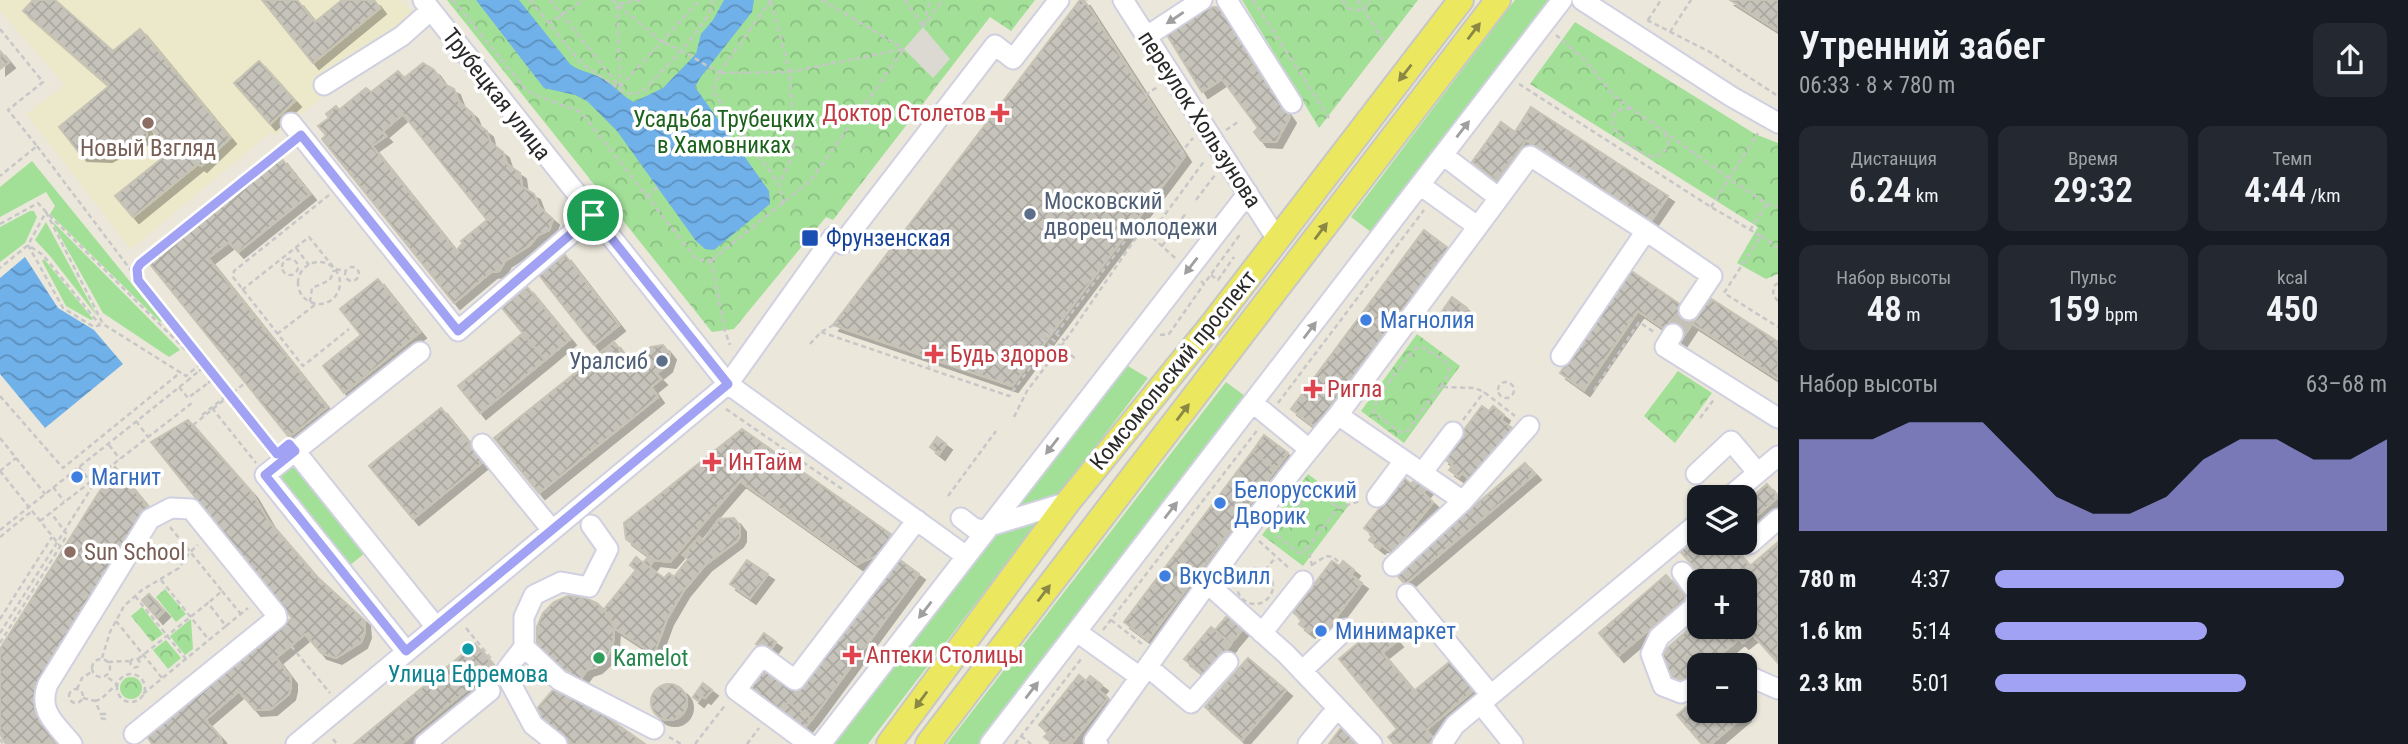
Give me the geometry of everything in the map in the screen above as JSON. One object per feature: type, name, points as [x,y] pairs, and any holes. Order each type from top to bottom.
[{"type":"main road","name":"Комсомольский проспект","points":[[889,744],[1068,502],[1214,323],[1461,0]]},
{"type":"main road","name":"Комсомольский проспект","points":[[928,744],[1498,0]]},
{"type":"street","points":[[314,740],[341,707],[406,651],[728,384],[833,237],[842,244],[995,46],[1013,59],[1059,0]]},
{"type":"street","name":"переулок Хользунова","points":[[1123,0],[1277,239]]},
{"type":"street","points":[[1147,37],[1202,0]]},
{"type":"street","points":[[1227,0],[1292,103]]},
{"type":"street","points":[[990,744],[1077,632],[1261,409],[1420,185],[1562,0]]},
{"type":"street","points":[[1582,0],[1772,120]]},
{"type":"street","points":[[324,85],[402,36],[427,5]]},
{"type":"street","name":"Трубецкая улица","points":[[427,5],[728,384],[966,556]]},
{"type":"street","points":[[296,129],[458,331],[593,215]]},
{"type":"street","points":[[1443,155],[1499,198]]},
{"type":"street","points":[[1098,744],[1094,741],[1208,584],[1338,415],[1530,156],[1712,276],[1689,310]]},
{"type":"street","points":[[1420,185],[1477,226]]},
{"type":"street","name":"Комсомольский проспект","points":[[821,744],[1248,193]]},
{"type":"street","points":[[1561,356],[1646,231]]},
{"type":"street","points":[[1671,338],[1665,347],[1778,418]]},
{"type":"street","points":[[406,651],[265,475],[420,352]]},
{"type":"street","points":[[1261,409],[1310,449]]},
{"type":"street","points":[[1338,415],[1463,501]]},
{"type":"street","points":[[1393,566],[1463,501],[1529,426]]},
{"type":"street","points":[[1422,474],[1453,432]]},
{"type":"street","points":[[1696,474],[1731,441],[1758,473]]},
{"type":"street","points":[[482,444],[552,530]]},
{"type":"street","points":[[295,451],[436,626]]},
{"type":"street","points":[[1744,485],[1778,456]]},
{"type":"street","points":[[1377,498],[1404,461]]},
{"type":"street","points":[[961,518],[974,528],[988,528],[1068,502]]},
{"type":"street","points":[[72,744],[46,712],[45,691],[150,519],[171,508],[191,509],[276,614],[275,620],[133,741]]},
{"type":"street","points":[[1757,538],[1778,519]]},
{"type":"street","points":[[809,744],[736,690],[762,656],[795,680],[917,520]]},
{"type":"street","points":[[557,744],[533,725],[510,682],[507,669],[524,648],[524,617],[534,595],[561,582],[589,587],[608,549],[591,525]]},
{"type":"street","points":[[1444,743],[1455,725],[1687,532]]},
{"type":"street","points":[[1682,572],[1698,593],[1694,607],[1659,638],[1651,654],[1663,686],[1681,693],[1687,690]]},
{"type":"street","points":[[1262,633],[1308,573]]},
{"type":"street","points":[[1208,584],[1302,671],[1372,744]]},
{"type":"street","points":[[1407,594],[1486,699],[1513,744]]},
{"type":"street","points":[[1302,671],[1346,629]]},
{"type":"street","points":[[1077,632],[1191,703],[1228,662]]},
{"type":"street","points":[[524,648],[559,680],[654,729]]},
{"type":"street","points":[[1757,680],[1778,690]]},
{"type":"street","points":[[425,744],[490,691]]},
{"type":"street","points":[[1308,744],[1330,717]]},
{"type":"path","points":[[453,0],[526,90],[542,99],[581,112],[697,260],[711,260],[811,180],[904,49]]},
{"type":"path","points":[[530,0],[582,64],[620,87]]},
{"type":"path","points":[[550,0],[620,87],[626,93],[635,94],[643,91],[681,50],[710,13],[713,0]]},
{"type":"path","points":[[548,24],[583,0]]},
{"type":"path","points":[[612,0],[662,42],[719,73],[790,72],[904,49]]},
{"type":"path","points":[[617,4],[645,0]]},
{"type":"path","points":[[620,87],[700,0]]},
{"type":"path","points":[[822,0],[904,49]]},
{"type":"path","points":[[905,0],[923,27]]},
{"type":"path","points":[[923,27],[930,0]]},
{"type":"path","points":[[923,27],[943,0]]},
{"type":"path","points":[[1081,7],[1087,0]]},
{"type":"path","points":[[1253,0],[1329,118]]},
{"type":"path","points":[[1343,0],[1349,9],[1363,9]]},
{"type":"path","points":[[1358,0],[1384,43]]},
{"type":"path","points":[[1363,9],[1370,0]]},
{"type":"path","points":[[1661,0],[1648,20],[1710,52],[1778,96]]},
{"type":"path","points":[[1670,32],[1691,0]]},
{"type":"path","points":[[771,1],[719,73],[713,92],[779,184],[783,204]]},
{"type":"path","points":[[771,1],[790,72],[794,154],[779,184]]},
{"type":"path","points":[[617,4],[620,87]]},
{"type":"path","points":[[0,29],[43,82],[8,110],[138,280],[277,454],[289,444],[295,451]]},
{"type":"path","points":[[1556,35],[1586,61],[1612,95],[1730,179],[1768,204],[1778,207]]},
{"type":"path","points":[[1517,83],[1778,248]]},
{"type":"path","points":[[1145,95],[1159,86]]},
{"type":"path","points":[[635,94],[638,100]]},
{"type":"path","points":[[1634,110],[1620,109],[1614,114],[1613,128],[1645,154],[1652,157],[1665,151],[1667,136],[1662,131]]},
{"type":"path","points":[[1711,207],[1772,120]]},
{"type":"path","points":[[1223,132],[1238,122]]},
{"type":"path","points":[[726,132],[736,124]]},
{"type":"path","points":[[138,280],[137,269],[140,264],[296,129]]},
{"type":"path","points":[[1180,154],[1193,138]]},
{"type":"path","points":[[0,176],[37,146]]},
{"type":"path","points":[[1640,161],[1645,154]]},
{"type":"path","points":[[1150,236],[1207,158]]},
{"type":"path","points":[[1196,200],[1213,176]]},
{"type":"path","points":[[341,186],[234,271],[234,281],[303,366],[349,329]]},
{"type":"path","points":[[647,196],[658,187]]},
{"type":"path","points":[[0,224],[38,202],[192,356],[196,353]]},
{"type":"path","points":[[1750,230],[1768,204]]},
{"type":"path","points":[[0,268],[28,245],[46,212]]},
{"type":"path","points":[[46,212],[102,324]]},
{"type":"path","points":[[1162,246],[1186,213]]},
{"type":"path","points":[[1131,220],[1204,284],[1241,233]]},
{"type":"path","points":[[1056,334],[1137,225]]},
{"type":"path","points":[[1014,416],[1027,391],[1061,347],[1142,229]]},
{"type":"path","points":[[1760,236],[1724,293],[1778,327]]},
{"type":"path","points":[[242,290],[309,237],[335,269],[340,279],[339,290]]},
{"type":"path","points":[[28,245],[43,255],[102,324],[186,376],[203,362]]},
{"type":"path","points":[[28,245],[63,308],[94,327],[102,324]]},
{"type":"path","points":[[295,248],[309,265]]},
{"type":"path","points":[[1211,275],[1218,280],[1234,257]]},
{"type":"path","points":[[276,263],[283,264],[292,260],[297,264],[302,296],[316,304]]},
{"type":"path","points":[[711,260],[730,345],[724,354]]},
{"type":"path","points":[[283,264],[283,270],[287,274],[322,262],[335,269],[346,271],[354,268],[359,273],[355,281],[348,280]]},
{"type":"path","points":[[310,302],[312,288],[330,280],[335,269]]},
{"type":"path","points":[[346,271],[348,280]]},
{"type":"path","points":[[277,334],[316,304],[330,301],[348,280]]},
{"type":"path","points":[[1778,283],[1774,286],[1773,295],[1778,301]]},
{"type":"path","points":[[1594,390],[1639,322],[1671,338]]},
{"type":"path","points":[[810,344],[821,332],[839,323]]},
{"type":"path","points":[[1049,328],[1065,341]]},
{"type":"path","points":[[821,332],[1009,396],[1048,344]]},
{"type":"path","points":[[1045,333],[1077,360]]},
{"type":"path","points":[[1041,338],[1058,351]]},
{"type":"path","points":[[1422,347],[1444,360],[1449,369],[1447,378],[1440,387],[1407,431],[1400,432],[1374,413],[1374,405],[1415,349],[1422,347]]},
{"type":"path","points":[[929,368],[933,354]]},
{"type":"path","points":[[0,537],[53,487],[206,366]]},
{"type":"path","points":[[1016,744],[1093,644],[1261,409],[1303,370]]},
{"type":"path","points":[[0,397],[63,468],[181,372]]},
{"type":"path","points":[[179,387],[188,398],[215,377]]},
{"type":"path","points":[[1503,382],[1511,383],[1514,391],[1512,396],[1505,399],[1500,397],[1498,386],[1503,382]]},
{"type":"path","points":[[193,425],[246,383]]},
{"type":"path","points":[[1700,418],[1726,385]]},
{"type":"path","points":[[1440,387],[1475,387],[1529,426]]},
{"type":"path","points":[[1453,432],[1484,392]]},
{"type":"path","points":[[202,415],[229,394]]},
{"type":"path","points":[[1496,401],[1500,397]]},
{"type":"path","points":[[40,522],[192,402]]},
{"type":"path","points":[[723,407],[851,496]]},
{"type":"path","points":[[212,408],[260,468]]},
{"type":"path","points":[[136,421],[148,437]]},
{"type":"path","points":[[948,496],[996,431]]},
{"type":"path","points":[[0,438],[45,494]]},
{"type":"path","points":[[108,444],[120,459]]},
{"type":"path","points":[[16,458],[0,471],[61,547]]},
{"type":"path","points":[[79,467],[90,482]]},
{"type":"path","points":[[0,633],[101,474]]},
{"type":"path","points":[[53,487],[65,502]]},
{"type":"path","points":[[1248,531],[1282,527],[1299,512],[1300,502],[1311,493],[1318,493],[1338,508]]},
{"type":"path","points":[[1273,529],[1274,533],[1297,552],[1305,552],[1338,508],[1377,498]]},
{"type":"path","points":[[0,530],[30,509]]},
{"type":"path","points":[[0,643],[66,537],[65,531],[51,513]]},
{"type":"path","points":[[159,513],[241,614]]},
{"type":"path","points":[[1248,531],[1276,557],[1308,573]]},
{"type":"path","points":[[0,619],[52,537]]},
{"type":"path","points":[[1308,547],[1308,573]]},
{"type":"path","points":[[190,552],[178,568],[124,606],[102,658],[93,662],[93,671],[98,677],[105,676],[117,684],[119,695],[124,700],[131,702],[138,699],[262,597]]},
{"type":"path","points":[[1308,573],[1326,556],[1333,557],[1341,564]]},
{"type":"path","points":[[1265,571],[1276,557]]},
{"type":"path","points":[[1254,568],[1265,571],[1273,586],[1269,597],[1259,603],[1247,601],[1239,593],[1240,577],[1254,568]]},
{"type":"path","points":[[160,579],[209,639]]},
{"type":"path","points":[[102,658],[108,662],[138,659],[222,591]]},
{"type":"path","points":[[135,596],[186,659]]},
{"type":"path","points":[[208,603],[226,626]]},
{"type":"path","points":[[116,621],[162,678]]},
{"type":"path","points":[[291,646],[341,707]]},
{"type":"path","points":[[135,667],[139,666],[138,659]]},
{"type":"path","points":[[130,661],[131,666],[135,667]]},
{"type":"path","points":[[105,676],[110,670],[108,662]]},
{"type":"path","points":[[135,667],[135,675],[143,682],[143,694]]},
{"type":"path","points":[[83,698],[76,703],[70,700],[71,692],[77,689],[82,678],[93,671]]},
{"type":"path","points":[[83,698],[94,701],[107,694],[123,677],[135,675]]},
{"type":"path","points":[[77,689],[81,691],[83,698]]},
{"type":"path","points":[[695,744],[736,690]]},
{"type":"path","points":[[107,694],[119,695]]},
{"type":"path","points":[[94,701],[101,713]]},
{"type":"path","points":[[1021,736],[1031,744]]},
{"type":"path","points":[[0,739],[3,744]]},
{"type":"path","points":[[314,740],[337,744]]},
{"type":"shaded area","name":"Новый Взгляд","points":[[0,0],[401,0],[417,18],[276,136],[271,132],[131,249],[26,114],[65,85],[0,11]]},
{"type":"shaded area","points":[[923,27],[950,59],[933,78],[904,49]]},
{"type":"green space","name":"Усадьба Трубецких в Хамовниках","points":[[447,0],[1035,0],[1011,31],[990,17],[833,220],[826,217],[734,329],[712,332]]},
{"type":"green space","points":[[1242,0],[1418,0],[1319,128]]},
{"type":"green space","points":[[1515,0],[1553,0],[1375,235],[1351,217]]},
{"type":"green space","points":[[1575,22],[1755,134],[1778,143],[1778,274],[1766,279],[1737,263],[1758,227],[1530,84]]},
{"type":"green space","points":[[32,161],[162,321],[160,322],[50,214],[55,206],[46,192],[0,217],[0,187]]},
{"type":"green space","points":[[34,211],[37,217],[25,243],[0,262],[0,227]]},
{"type":"green space","points":[[51,220],[180,350],[169,357],[103,313]]},
{"type":"green space","points":[[46,222],[97,316],[35,240]]},
{"type":"green space","points":[[44,259],[93,319],[66,306],[42,261]]},
{"type":"green space","points":[[1417,334],[1460,366],[1404,443],[1361,411]]},
{"type":"green space","points":[[1123,363],[1148,378],[868,744],[833,744],[961,581]]},
{"type":"green space","points":[[1678,371],[1712,393],[1675,443],[1644,416]]},
{"type":"green space","points":[[1226,382],[1249,399],[985,744],[947,744]]},
{"type":"green space","points":[[287,468],[297,468],[366,552],[348,567],[279,479],[281,472]]},
{"type":"green space","points":[[1308,474],[1349,505],[1303,566],[1262,535]]},
{"type":"green space","points":[[165,589],[186,614],[176,622],[156,597]]},
{"type":"green space","points":[[142,607],[163,634],[152,642],[131,616]]},
{"type":"green space","points":[[191,619],[193,649],[185,655],[170,636]]},
{"type":"green space","points":[[166,640],[181,658],[168,669],[153,650]]},
{"type":"green space","points":[[127,677],[135,677],[142,684],[142,692],[135,699],[127,699],[120,692],[120,684]]},
{"type":"water","points":[[476,0],[519,0],[570,64],[606,81],[634,102],[663,88],[696,54],[701,34],[724,0],[754,0],[752,12],[695,87],[769,191],[770,204],[714,250],[705,249],[696,241],[617,131],[587,101],[575,95],[544,88]]},
{"type":"water","points":[[25,257],[58,308],[94,330],[123,364],[45,428],[0,374],[0,278]]},
{"type":"building","points":[[33,0],[55,0],[113,51],[140,29],[230,138],[201,166],[198,164],[133,217],[115,196],[170,152],[146,122],[147,136],[106,156],[81,155],[59,127],[109,86],[23,11]]},
{"type":"building","points":[[262,0],[297,0],[315,22],[342,0],[374,0],[380,8],[313,63]]},
{"type":"building","name":"Московский дворец молодежи","points":[[1080,0],[1084,0],[1185,156],[1012,386],[833,325]]},
{"type":"building","points":[[1730,0],[1778,0],[1778,29],[1777,30]]},
{"type":"building","points":[[1223,8],[1255,52],[1248,56],[1290,117],[1276,142],[1261,141],[1254,132],[1258,128],[1222,79],[1202,92],[1167,35],[1204,10]]},
{"type":"building","points":[[0,51],[9,62],[0,69]]},
{"type":"building","points":[[259,61],[295,101],[270,124],[234,83]]},
{"type":"building","points":[[423,63],[434,70],[444,84],[454,89],[459,102],[472,113],[476,123],[487,131],[490,142],[503,152],[507,164],[520,173],[522,187],[534,194],[539,207],[553,219],[549,230],[538,235],[530,245],[505,261],[499,271],[491,272],[454,303],[322,139],[326,135],[318,126],[329,118],[326,114],[336,106],[339,110],[366,88],[371,92],[398,71],[404,78]],"holes":[[[403,114],[487,220],[461,241],[463,243],[456,251],[372,146],[386,136],[382,132]]]},
{"type":"building","points":[[1531,107],[1668,196],[1651,221],[1526,140],[1496,180],[1472,162],[1501,122],[1515,132]]},
{"type":"building","points":[[281,158],[310,194],[238,252],[229,242],[208,258],[327,407],[289,437],[149,263]]},
{"type":"building","points":[[1424,230],[1448,248],[1315,427],[1291,409]]},
{"type":"building","points":[[565,255],[619,325],[594,345],[539,275]]},
{"type":"building","points":[[1630,270],[1697,316],[1681,340],[1638,311],[1584,390],[1560,373]]},
{"type":"building","points":[[378,279],[420,332],[344,393],[323,366],[361,335],[340,309]]},
{"type":"building","points":[[527,287],[570,339],[545,360],[502,308]]},
{"type":"building","points":[[1452,297],[1467,308],[1455,324],[1441,313]]},
{"type":"building","points":[[1710,298],[1778,342],[1778,379],[1693,324]]},
{"type":"building","points":[[523,333],[545,360],[480,413],[458,386]]},
{"type":"building","points":[[614,342],[631,363],[651,347],[663,345],[670,354],[666,366],[656,374],[661,379],[651,387],[658,397],[539,493],[494,438]]},
{"type":"building","points":[[1482,406],[1489,411],[1493,406],[1504,415],[1501,420],[1512,428],[1472,481],[1462,473],[1459,477],[1449,470],[1453,465],[1443,458]]},
{"type":"building","points":[[441,408],[484,461],[413,519],[369,466]]},
{"type":"building","points":[[188,420],[252,493],[269,522],[313,573],[364,620],[365,632],[361,642],[336,658],[321,653],[305,634],[276,658],[291,678],[289,694],[271,709],[255,710],[239,691],[205,720],[220,737],[222,744],[152,744],[147,736],[292,618],[151,442]]},
{"type":"building","points":[[742,429],[899,540],[882,563],[873,557],[857,564],[740,481],[670,562],[654,560],[649,567],[664,578],[669,573],[674,577],[688,559],[683,555],[699,537],[703,541],[719,519],[734,518],[740,526],[737,541],[705,565],[684,590],[667,619],[654,654],[614,628],[604,609],[636,570],[630,565],[636,557],[643,563],[649,556],[626,539],[624,523]]},
{"type":"building","points":[[1264,435],[1288,453],[1276,469],[1252,452]]},
{"type":"building","points":[[937,437],[946,444],[939,454],[930,447]]},
{"type":"building","points":[[1252,452],[1276,469],[1148,640],[1124,622]]},
{"type":"building","points":[[1525,463],[1535,474],[1405,584],[1395,573]]},
{"type":"building","points":[[115,467],[149,508],[40,682],[42,718],[57,744],[6,744],[0,734],[0,649]]},
{"type":"building","points":[[1404,478],[1411,484],[1415,479],[1427,488],[1423,493],[1433,502],[1392,553],[1369,540],[1373,535],[1364,528]]},
{"type":"building","points":[[1767,484],[1778,497],[1757,515],[1757,493]]},
{"type":"building","points":[[1778,542],[1778,663],[1757,639],[1757,569],[1696,569],[1680,551],[1687,545],[1687,555],[1740,555],[1750,566]]},
{"type":"building","points":[[896,557],[919,574],[812,719],[788,702],[780,713],[746,688],[764,664],[798,689]]},
{"type":"building","points":[[747,560],[768,574],[750,598],[730,584]]},
{"type":"building","points":[[1332,561],[1339,566],[1343,561],[1354,570],[1351,575],[1362,583],[1322,636],[1312,629],[1309,632],[1299,624],[1302,620],[1293,612]]},
{"type":"building","points":[[1666,575],[1686,598],[1618,656],[1599,633]]},
{"type":"building","points":[[149,594],[164,611],[157,618],[142,600]]},
{"type":"building","points":[[568,596],[583,597],[597,603],[608,614],[614,628],[613,643],[607,657],[596,667],[587,670],[569,695],[584,701],[645,744],[567,744],[557,737],[535,711],[552,691],[559,690],[571,673],[553,667],[543,656],[537,642],[537,627],[543,613],[554,602]]},
{"type":"building","points":[[1227,616],[1243,629],[1231,643],[1215,630]]},
{"type":"building","points":[[1382,623],[1397,641],[1382,653],[1414,691],[1453,659],[1476,688],[1426,730],[1434,739],[1428,744],[1394,744],[1388,737],[1397,729],[1339,659]]},
{"type":"building","points":[[1211,627],[1231,644],[1205,676],[1184,659]]},
{"type":"building","points":[[1687,631],[1687,639],[1739,639],[1722,653],[1687,653],[1687,679],[1673,678],[1667,673],[1662,659],[1664,651]]},
{"type":"building","points":[[764,633],[776,642],[767,654],[756,644]]},
{"type":"building","points":[[475,644],[495,667],[401,744],[354,744]]},
{"type":"building","points":[[1248,658],[1286,690],[1242,740],[1205,707]]},
{"type":"building","points":[[1079,675],[1086,681],[1090,676],[1102,685],[1098,690],[1108,698],[1071,744],[1053,744],[1044,737],[1048,733],[1039,725]]},
{"type":"building","points":[[703,683],[712,690],[698,701],[693,697]]},
{"type":"building","points":[[669,684],[682,689],[687,702],[682,715],[669,720],[656,715],[651,702],[656,689]]},
{"type":"building","points":[[788,702],[812,719],[803,730],[780,713]]},
{"type":"building","points":[[1687,706],[1687,723],[1736,723],[1711,744],[1702,744],[1677,715]]},
{"type":"building","points":[[1341,728],[1362,744],[1329,744]]},
{"type":"tunnel","points":[[1673,334],[1689,310]]},
{"type":"place","name":"Доктор Столетов","points":[[1000,113]]},
{"type":"place","name":"Новый Взгляд","points":[[148,123]]},
{"type":"place","name":"Московский дворец молодежи","points":[[1030,214]]},
{"type":"place","name":"Фрунзенская","points":[[810,238]]},
{"type":"place","name":"Магнолия","points":[[1366,320]]},
{"type":"place","name":"Будь здоров","points":[[934,354]]},
{"type":"place","name":"Уралсиб","points":[[662,361]]},
{"type":"place","name":"Ригла","points":[[1313,389]]},
{"type":"place","name":"ИнТайм","points":[[712,462]]},
{"type":"place","name":"Магнит","points":[[77,477]]},
{"type":"place","name":"Белорусский Дворик","points":[[1220,503]]},
{"type":"place","name":"Sun School","points":[[70,552]]},
{"type":"place","name":"ВкусВилл","points":[[1165,576]]},
{"type":"place","name":"Минимаркет","points":[[1321,631]]},
{"type":"place","name":"Улица Ефремова","points":[[468,649]]},
{"type":"place","name":"Аптеки Столицы","points":[[852,655]]},
{"type":"place","name":"Kamelot","points":[[599,658]]},
{"type":"route","points":[[301,135],[458,331],[593,215],[728,384],[406,651],[265,475],[295,451],[289,444],[277,454],[138,280],[137,269],[301,135]]}]
